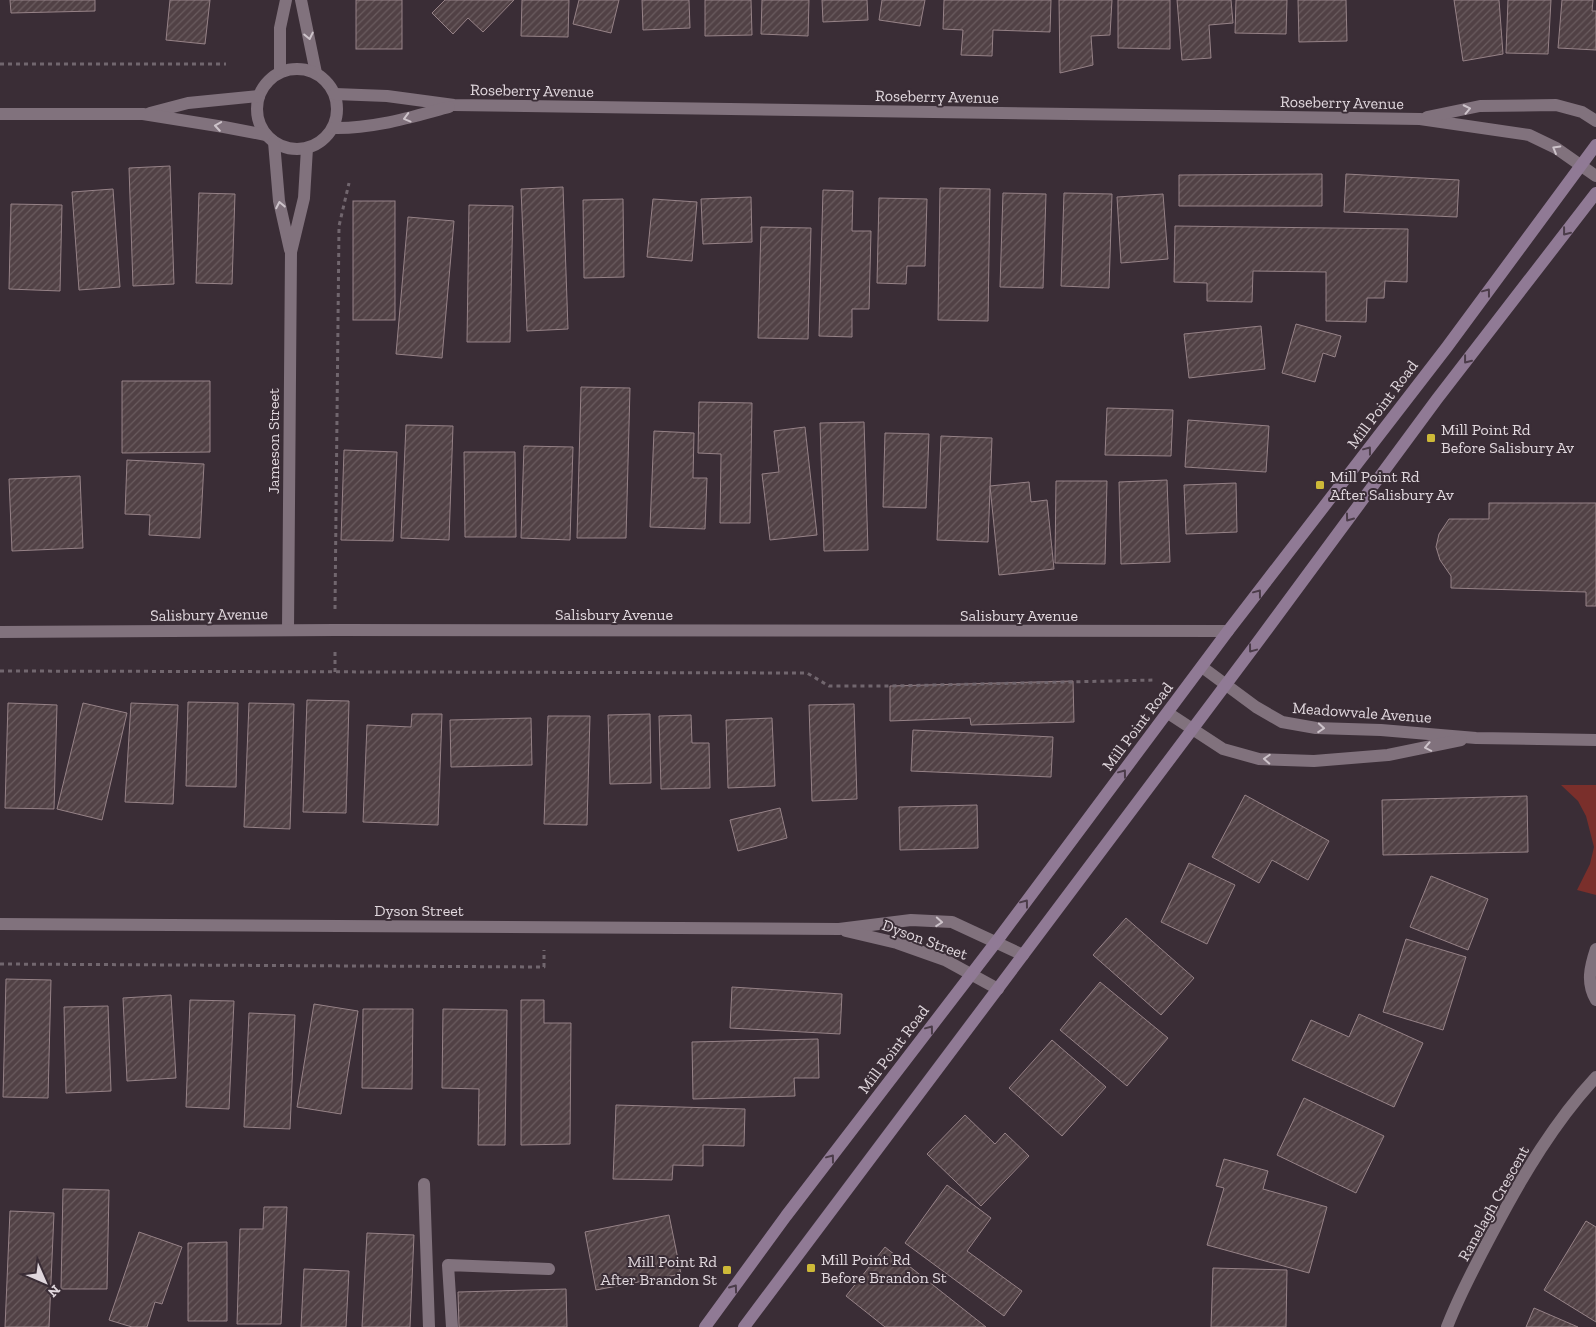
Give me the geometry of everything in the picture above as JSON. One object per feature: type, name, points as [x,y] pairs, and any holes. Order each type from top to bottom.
[{"type":"main road","name":"Mill Point Road","points":[[705,1327],[786,1216],[972,974],[1228,631],[1447,347],[1596,145]]},
{"type":"main road","points":[[744,1327],[1226,684],[1437,398],[1596,193]]},
{"type":"street","points":[[280,72],[280,28],[286,0]]},
{"type":"street","points":[[301,0],[316,73]]},
{"type":"street","points":[[0,114],[143,114],[224,126],[270,139],[284,148],[296,150],[318,144],[327,137],[333,128],[338,106],[331,86],[316,73],[304,69],[280,72],[271,78],[259,96],[257,110],[259,123],[270,139]]},
{"type":"street","name":"Roseberry Avenue","points":[[335,94],[387,96],[454,106],[1420,119],[1529,135],[1556,148],[1596,176]]},
{"type":"street","points":[[143,114],[188,103],[259,96]]},
{"type":"street","name":"Roseberry Avenue","points":[[1420,119],[1480,106],[1556,105],[1582,112],[1596,121]]},
{"type":"street","name":"Roseberry Avenue","points":[[333,128],[392,122],[454,106]]},
{"type":"street","name":"Jameson Street","points":[[270,139],[278,202],[291,252]]},
{"type":"street","name":"Jameson Street","points":[[288,630],[291,252],[304,198],[307,148]]},
{"type":"street","name":"Salisbury Avenue","points":[[0,632],[288,630],[1228,631]]},
{"type":"street","name":"Meadowvale Avenue","points":[[1202,666],[1256,707],[1282,722],[1316,728],[1381,730],[1476,738],[1596,740]]},
{"type":"street","name":"Meadowvale Avenue","points":[[1168,713],[1223,749],[1259,758],[1314,761],[1388,755],[1476,738]]},
{"type":"street","name":"Dyson Street","points":[[0,924],[839,929],[911,920],[952,922],[1023,956]]},
{"type":"street","name":"Dyson Street","points":[[839,929],[897,943],[946,960],[998,989]]},
{"type":"street","points":[[1596,949],[1590,967],[1589,980],[1596,1000]]},
{"type":"street","name":"Ranelagh Crescent","points":[[1447,1327],[1483,1250],[1519,1182],[1557,1125],[1596,1077]]},
{"type":"street","points":[[424,1184],[429,1327]]},
{"type":"street","points":[[452,1327],[448,1264],[549,1269]]},
{"type":"path","points":[[0,64],[226,64]]},
{"type":"path","points":[[335,672],[339,226],[349,183]]},
{"type":"path","points":[[0,671],[807,673],[830,686],[1156,680]]},
{"type":"path","points":[[0,964],[544,967],[543,927]]},
{"type":"shaded area","points":[[1561,785],[1596,785],[1596,895],[1577,890],[1590,864],[1594,847],[1586,816],[1578,801]]},
{"type":"building","points":[[10,0],[95,0],[95,11],[11,13]]},
{"type":"building","points":[[170,0],[210,0],[205,44],[166,40]]},
{"type":"building","points":[[356,0],[402,0],[402,49],[356,49]]},
{"type":"building","points":[[445,0],[514,0],[483,32],[468,18],[453,34],[432,13]]},
{"type":"building","points":[[522,0],[569,0],[568,37],[521,36]]},
{"type":"building","points":[[579,0],[619,0],[611,33],[573,24]]},
{"type":"building","points":[[642,0],[689,0],[690,28],[643,30]]},
{"type":"building","points":[[705,0],[751,0],[752,35],[705,36]]},
{"type":"building","points":[[762,0],[809,0],[808,36],[761,34]]},
{"type":"building","points":[[822,0],[867,0],[868,20],[823,22]]},
{"type":"building","points":[[882,0],[925,0],[920,26],[879,20]]},
{"type":"building","points":[[944,0],[1051,0],[1050,32],[993,30],[992,56],[961,55],[963,30],[943,29]]},
{"type":"building","points":[[1059,0],[1112,0],[1110,35],[1091,36],[1093,65],[1060,73]]},
{"type":"building","points":[[1118,0],[1170,0],[1170,49],[1118,48]]},
{"type":"building","points":[[1177,0],[1231,0],[1233,23],[1209,25],[1211,58],[1182,60]]},
{"type":"building","points":[[1236,0],[1287,0],[1286,34],[1235,33]]},
{"type":"building","points":[[1298,0],[1346,0],[1347,41],[1299,42]]},
{"type":"building","points":[[1454,0],[1499,0],[1503,54],[1463,61]]},
{"type":"building","points":[[1508,0],[1551,0],[1548,54],[1506,53]]},
{"type":"building","points":[[1562,0],[1593,0],[1592,11],[1596,11],[1596,50],[1558,48]]},
{"type":"building","points":[[170,166],[174,284],[133,286],[129,168]]},
{"type":"building","points":[[1322,174],[1322,206],[1179,206],[1179,175]]},
{"type":"building","points":[[1346,174],[1459,180],[1457,217],[1344,212]]},
{"type":"building","points":[[563,187],[568,329],[527,331],[521,189]]},
{"type":"building","points":[[940,188],[990,189],[988,321],[938,320]]},
{"type":"building","points":[[113,189],[120,287],[79,290],[72,192]]},
{"type":"building","points":[[823,190],[853,191],[852,231],[871,231],[869,309],[852,309],[852,337],[819,336]]},
{"type":"building","points":[[199,193],[235,194],[232,284],[196,283]]},
{"type":"building","points":[[1003,193],[1046,194],[1043,288],[1000,287]]},
{"type":"building","points":[[1064,193],[1112,194],[1109,288],[1061,286]]},
{"type":"building","points":[[1163,194],[1168,259],[1121,263],[1117,197]]},
{"type":"building","points":[[751,197],[752,242],[703,244],[701,199]]},
{"type":"building","points":[[879,198],[927,199],[925,266],[907,266],[906,284],[877,283]]},
{"type":"building","points":[[623,199],[624,277],[584,278],[583,200]]},
{"type":"building","points":[[653,199],[697,202],[692,261],[647,257]]},
{"type":"building","points":[[353,201],[395,201],[395,320],[353,320]]},
{"type":"building","points":[[11,204],[62,205],[60,291],[9,289]]},
{"type":"building","points":[[469,205],[513,206],[510,342],[467,342]]},
{"type":"building","points":[[408,217],[454,221],[442,358],[396,354]]},
{"type":"building","points":[[1175,226],[1408,229],[1407,282],[1385,281],[1384,298],[1367,298],[1366,322],[1326,321],[1326,272],[1253,271],[1252,302],[1207,301],[1207,283],[1174,282]]},
{"type":"building","points":[[761,227],[811,228],[808,339],[758,338]]},
{"type":"building","points":[[1296,324],[1341,336],[1335,357],[1323,353],[1315,382],[1282,373]]},
{"type":"building","points":[[1261,326],[1265,369],[1189,378],[1184,334]]},
{"type":"building","points":[[122,381],[210,381],[210,452],[122,453]]},
{"type":"building","points":[[581,387],[630,388],[626,538],[577,538]]},
{"type":"building","points":[[699,402],[752,403],[750,523],[720,523],[721,454],[698,453]]},
{"type":"building","points":[[1107,408],[1173,410],[1171,456],[1105,455]]},
{"type":"building","points":[[1188,420],[1269,426],[1266,472],[1185,467]]},
{"type":"building","points":[[864,422],[868,550],[824,551],[820,423]]},
{"type":"building","points":[[406,425],[453,426],[449,540],[401,538]]},
{"type":"building","points":[[805,427],[817,535],[770,540],[762,474],[779,472],[774,431]]},
{"type":"building","points":[[654,431],[694,433],[693,478],[707,478],[705,529],[650,527]]},
{"type":"building","points":[[885,433],[929,434],[926,508],[883,507]]},
{"type":"building","points":[[941,436],[992,438],[988,542],[937,540]]},
{"type":"building","points":[[524,446],[573,447],[570,540],[521,538]]},
{"type":"building","points":[[344,450],[397,452],[393,541],[341,540]]},
{"type":"building","points":[[464,452],[515,452],[516,537],[465,537]]},
{"type":"building","points":[[127,460],[204,464],[200,538],[149,535],[150,515],[125,514]]},
{"type":"building","points":[[80,476],[83,548],[12,551],[9,479]]},
{"type":"building","points":[[1167,480],[1170,562],[1121,564],[1119,482]]},
{"type":"building","points":[[1056,481],[1107,481],[1105,564],[1055,563]]},
{"type":"building","points":[[1029,482],[1031,502],[1047,500],[1054,569],[999,575],[990,486]]},
{"type":"building","points":[[1236,483],[1237,532],[1186,534],[1184,485]]},
{"type":"building","points":[[1489,503],[1596,503],[1596,606],[1586,606],[1586,592],[1451,588],[1451,576],[1440,560],[1436,547],[1439,534],[1449,519],[1489,519]]},
{"type":"building","points":[[1073,681],[1074,722],[971,725],[970,718],[890,721],[890,686]]},
{"type":"building","points":[[307,700],[349,701],[346,813],[303,812]]},
{"type":"building","points":[[188,702],[238,703],[236,787],[186,786]]},
{"type":"building","points":[[8,703],[57,705],[54,809],[5,808]]},
{"type":"building","points":[[83,703],[127,713],[102,820],[57,809]]},
{"type":"building","points":[[131,703],[178,705],[173,804],[125,802]]},
{"type":"building","points":[[249,703],[294,704],[290,829],[244,827]]},
{"type":"building","points":[[854,704],[857,799],[812,801],[809,705]]},
{"type":"building","points":[[412,714],[442,714],[438,825],[363,822],[367,725],[411,727]]},
{"type":"building","points":[[650,714],[651,783],[610,784],[608,715]]},
{"type":"building","points":[[691,715],[692,743],[709,743],[710,788],[661,789],[659,716]]},
{"type":"building","points":[[548,716],[590,716],[587,825],[544,824]]},
{"type":"building","points":[[531,718],[532,765],[451,767],[450,720]]},
{"type":"building","points":[[772,718],[775,786],[728,788],[726,720]]},
{"type":"building","points":[[913,730],[1053,737],[1051,777],[911,771]]},
{"type":"building","points":[[1245,795],[1329,841],[1308,880],[1272,860],[1259,883],[1212,857]]},
{"type":"building","points":[[1527,796],[1528,852],[1383,855],[1382,800]]},
{"type":"building","points":[[977,805],[978,848],[900,850],[899,807]]},
{"type":"building","points":[[780,808],[787,838],[738,851],[730,820]]},
{"type":"building","points":[[1189,863],[1235,885],[1207,944],[1161,922]]},
{"type":"building","points":[[1431,876],[1488,899],[1468,950],[1410,927]]},
{"type":"building","points":[[1126,918],[1194,978],[1161,1015],[1093,955]]},
{"type":"building","points":[[1406,939],[1466,957],[1443,1030],[1383,1012]]},
{"type":"building","points":[[6,979],[51,980],[48,1098],[3,1097]]},
{"type":"building","points":[[1100,982],[1168,1038],[1127,1086],[1060,1030]]},
{"type":"building","points":[[732,987],[842,994],[840,1034],[730,1028]]},
{"type":"building","points":[[171,995],[176,1078],[127,1081],[123,998]]},
{"type":"building","points":[[190,1000],[234,1001],[229,1109],[186,1107]]},
{"type":"building","points":[[521,1000],[544,1000],[544,1023],[571,1023],[570,1144],[521,1145]]},
{"type":"building","points":[[314,1004],[358,1011],[341,1114],[297,1107]]},
{"type":"building","points":[[108,1006],[111,1091],[66,1093],[64,1007]]},
{"type":"building","points":[[363,1009],[413,1009],[412,1089],[362,1088]]},
{"type":"building","points":[[443,1009],[507,1010],[505,1145],[478,1145],[479,1089],[442,1088]]},
{"type":"building","points":[[249,1013],[295,1015],[290,1129],[244,1127]]},
{"type":"building","points":[[1359,1014],[1423,1043],[1394,1107],[1292,1060],[1311,1020],[1349,1037]]},
{"type":"building","points":[[818,1039],[819,1078],[794,1078],[795,1096],[693,1099],[692,1042]]},
{"type":"building","points":[[1052,1040],[1106,1087],[1062,1136],[1009,1088]]},
{"type":"building","points":[[1304,1098],[1384,1136],[1356,1193],[1277,1155]]},
{"type":"building","points":[[616,1105],[745,1109],[744,1146],[703,1145],[703,1166],[673,1165],[672,1180],[613,1179]]},
{"type":"building","points":[[965,1115],[995,1144],[1005,1133],[1029,1156],[981,1206],[927,1154]]},
{"type":"building","points":[[1224,1159],[1268,1171],[1263,1189],[1327,1207],[1309,1273],[1207,1245],[1224,1188],[1216,1186]]},
{"type":"building","points":[[947,1185],[991,1218],[967,1251],[1022,1291],[1004,1316],[905,1243]]},
{"type":"building","points":[[63,1189],[109,1190],[107,1289],[61,1289]]},
{"type":"building","points":[[264,1207],[287,1207],[281,1324],[237,1324],[240,1229],[263,1229]]},
{"type":"building","points":[[10,1211],[54,1213],[49,1327],[5,1327]]},
{"type":"building","points":[[669,1215],[681,1274],[596,1290],[585,1232]]},
{"type":"building","points":[[1586,1221],[1596,1227],[1596,1322],[1544,1290]]},
{"type":"building","points":[[139,1232],[182,1247],[162,1304],[155,1302],[147,1327],[132,1327],[109,1320]]},
{"type":"building","points":[[367,1233],[414,1235],[410,1327],[362,1327]]},
{"type":"building","points":[[227,1242],[227,1321],[188,1321],[188,1243]]},
{"type":"building","points":[[885,1247],[986,1327],[885,1327],[846,1296]]},
{"type":"building","points":[[1213,1268],[1287,1270],[1286,1327],[1211,1327]]},
{"type":"building","points":[[304,1269],[349,1271],[346,1327],[301,1327]]},
{"type":"building","points":[[566,1289],[567,1327],[459,1327],[458,1292]]},
{"type":"building","points":[[1534,1308],[1578,1327],[1526,1327]]},
{"type":"place","name":"Mill Point Rd Before Salisbury Av","points":[[1431,438]]},
{"type":"place","name":"Mill Point Rd After Salisbury Av","points":[[1320,485]]},
{"type":"place","name":"Mill Point Rd Before Brandon St","points":[[811,1268]]},
{"type":"place","name":"Mill Point Rd After Brandon St","points":[[727,1270]]}]
